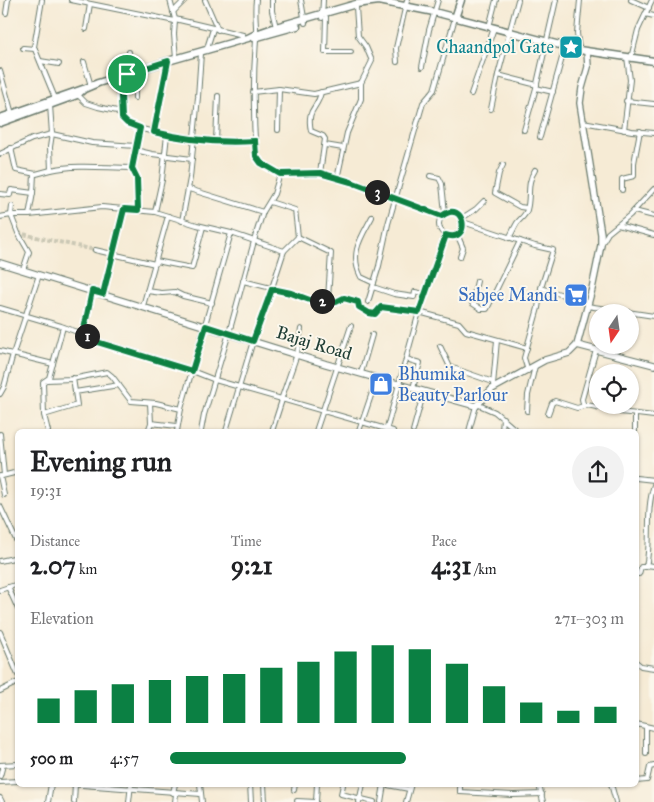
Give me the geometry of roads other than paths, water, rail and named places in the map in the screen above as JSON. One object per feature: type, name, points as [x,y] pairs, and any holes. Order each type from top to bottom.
[{"type":"main road","points":[[323,16],[356,4],[379,0],[406,3],[491,28],[566,47],[654,61]]},
{"type":"main road","points":[[456,18],[461,0]]},
{"type":"main road","points":[[0,123],[50,105],[91,86],[135,71],[356,7],[367,2]]},
{"type":"main road","points":[[0,118],[54,98],[76,93]]},
{"type":"street","points":[[6,13],[8,0]]},
{"type":"street","points":[[42,0],[35,49],[54,98]]},
{"type":"street","points":[[71,0],[251,36]]},
{"type":"street","points":[[170,0],[175,20],[176,59]]},
{"type":"street","points":[[174,12],[185,0]]},
{"type":"street","points":[[205,0],[218,30]]},
{"type":"street","points":[[256,0],[251,36],[256,156],[261,163],[280,174],[320,173],[351,182],[396,200],[443,215],[453,212],[462,220],[509,238],[553,250],[541,288],[538,308],[524,358],[528,371]]},
{"type":"street","points":[[272,0],[272,11],[277,29]]},
{"type":"street","points":[[301,0],[304,21]]},
{"type":"street","points":[[323,0],[325,52],[351,52]]},
{"type":"street","points":[[422,67],[438,0]]},
{"type":"street","points":[[471,94],[491,28],[496,0]]},
{"type":"street","points":[[491,110],[518,0]]},
{"type":"street","points":[[524,130],[556,0]]},
{"type":"street","points":[[578,0],[577,33],[579,50]]},
{"type":"street","points":[[630,0],[649,8]]},
{"type":"street","points":[[624,130],[630,80],[629,58],[638,30],[652,0]]},
{"type":"street","points":[[397,62],[396,48],[406,3]]},
{"type":"street","points":[[86,29],[90,4]]},
{"type":"street","points":[[0,6],[7,7]]},
{"type":"street","points":[[337,179],[347,133],[360,100],[361,83],[372,61],[366,47],[358,36],[356,7]]},
{"type":"street","points":[[645,14],[654,16]]},
{"type":"street","points":[[368,302],[388,224],[423,103],[434,90],[456,18]]},
{"type":"street","points":[[182,221],[189,189],[204,52],[213,29]]},
{"type":"street","points":[[540,137],[566,47]]},
{"type":"street","points":[[23,48],[35,49]]},
{"type":"street","points":[[470,429],[477,405],[492,389],[545,360],[569,353],[577,345],[588,304],[602,234],[580,103],[588,66],[587,51]]},
{"type":"street","points":[[127,74],[129,52]]},
{"type":"street","points":[[40,61],[60,64]]},
{"type":"street","points":[[154,132],[168,61]]},
{"type":"street","points":[[84,62],[91,86]]},
{"type":"street","points":[[0,71],[12,114]]},
{"type":"street","points":[[135,71],[135,98]]},
{"type":"street","points":[[120,76],[122,118]]},
{"type":"street","points":[[498,76],[553,92]]},
{"type":"street","points":[[253,92],[279,89],[314,94],[361,83]]},
{"type":"street","points":[[278,130],[279,89]]},
{"type":"street","points":[[320,92],[319,102],[310,113],[312,132],[325,138],[320,173]]},
{"type":"street","points":[[76,93],[86,103],[116,111],[127,123],[154,132],[230,143],[255,141]]},
{"type":"street","points":[[216,141],[218,96]]},
{"type":"street","points":[[626,101],[654,104]]},
{"type":"street","points":[[50,105],[52,134],[50,147],[51,170]]},
{"type":"street","points":[[583,122],[624,130],[654,133]]},
{"type":"street","points":[[138,210],[137,178],[132,168],[140,128]]},
{"type":"street","points":[[622,190],[622,179],[634,176],[634,163],[640,131]]},
{"type":"street","points":[[0,154],[32,139],[52,134],[92,143],[135,148],[166,156],[192,159]]},
{"type":"street","points":[[155,212],[166,156],[167,135]]},
{"type":"street","points":[[325,145],[343,148]]},
{"type":"street","points":[[11,148],[16,170],[34,174],[86,166],[132,168]]},
{"type":"street","points":[[503,165],[499,173],[495,193],[520,207],[527,208]]},
{"type":"street","points":[[509,238],[517,223],[526,213],[530,177],[535,170]]},
{"type":"street","points":[[29,215],[34,174]]},
{"type":"street","points":[[203,429],[254,240],[264,212],[274,194],[280,174]]},
{"type":"street","points":[[430,176],[439,178],[442,184],[443,215],[439,227],[446,235],[457,234],[462,228],[462,220]]},
{"type":"street","points":[[189,189],[264,212]]},
{"type":"street","points":[[601,245],[608,233],[634,211],[654,189]]},
{"type":"street","points":[[0,194],[10,195],[11,190],[33,193]]},
{"type":"street","points":[[462,220],[484,201]]},
{"type":"street","points":[[270,202],[295,210],[298,237]]},
{"type":"street","points":[[12,206],[11,215],[18,233],[29,252],[23,270]]},
{"type":"street","points":[[0,217],[91,207],[155,212],[203,227],[231,233],[284,251]]},
{"type":"street","points":[[103,294],[124,209]]},
{"type":"street","points":[[634,211],[654,216]]},
{"type":"street","points":[[143,306],[168,216]]},
{"type":"street","points":[[372,217],[360,240],[355,260],[360,277],[394,294],[414,297],[415,292],[425,294]]},
{"type":"street","points":[[618,225],[654,235]]},
{"type":"street","points":[[95,250],[192,268],[203,227]]},
{"type":"street","points":[[151,423],[177,426],[231,233]]},
{"type":"street","points":[[457,234],[464,248],[460,257]]},
{"type":"street","points":[[386,429],[419,312],[446,235]]},
{"type":"street","points":[[227,429],[238,387],[284,251],[298,237]]},
{"type":"street","points":[[298,237],[331,253],[328,298]]},
{"type":"street","points":[[477,281],[472,303],[481,309],[487,309],[520,241]]},
{"type":"street","name":"Bajaj Road","points":[[0,263],[377,378],[477,405]]},
{"type":"street","points":[[0,394],[4,387],[39,275]]},
{"type":"street","points":[[243,281],[291,293],[315,302],[328,298]]},
{"type":"street","points":[[541,288],[588,304],[654,316]]},
{"type":"street","points":[[83,334],[92,291]]},
{"type":"street","points":[[147,291],[175,292],[183,296],[212,303]]},
{"type":"street","points":[[328,298],[333,302],[344,298],[358,302],[359,307],[375,314],[381,307],[419,312],[459,323],[466,331],[527,348]]},
{"type":"street","points":[[0,308],[64,327],[97,342],[192,371],[215,380],[383,429]]},
{"type":"street","points":[[317,429],[351,326]]},
{"type":"street","points":[[48,429],[44,415],[43,382],[49,378],[64,327]]},
{"type":"street","points":[[273,429],[297,354],[301,329]]},
{"type":"street","points":[[361,373],[372,335]]},
{"type":"street","points":[[492,389],[497,340]]},
{"type":"street","points":[[577,345],[589,348]]},
{"type":"street","points":[[440,346],[450,367],[493,382]]},
{"type":"street","points":[[0,350],[53,364]]},
{"type":"street","points":[[585,405],[582,398],[595,354]]},
{"type":"street","points":[[611,354],[654,365]]},
{"type":"street","points":[[406,359],[420,363],[413,388]]},
{"type":"street","points":[[527,411],[528,395],[536,366]]},
{"type":"street","points":[[47,380],[107,372],[131,401],[181,409]]},
{"type":"street","points":[[44,415],[77,405],[73,378]]},
{"type":"street","points":[[360,429],[377,378]]},
{"type":"street","points":[[75,392],[119,385]]},
{"type":"street","points":[[414,429],[424,391]]},
{"type":"street","points":[[548,414],[553,402],[579,408],[585,405],[589,406]]},
{"type":"street","points":[[149,429],[151,423],[150,403]]},
{"type":"street","points":[[477,405],[491,410],[515,429]]},
{"type":"street","points":[[635,429],[635,414],[654,416]]},
{"type":"street","points":[[502,418],[502,429]]},
{"type":"street","points":[[0,434],[1,476],[4,495]]},
{"type":"street","points":[[1,476],[15,473]]},
{"type":"street","points":[[639,478],[654,480]]},
{"type":"street","points":[[646,565],[650,546],[650,501],[654,486]]},
{"type":"street","points":[[0,506],[15,538]]},
{"type":"street","points":[[0,561],[15,558]]},
{"type":"street","points":[[639,574],[641,567],[646,567],[646,565],[654,566]]},
{"type":"street","points":[[0,590],[15,585]]},
{"type":"street","points":[[8,587],[15,602]]},
{"type":"street","points":[[0,632],[15,668]]},
{"type":"street","points":[[639,664],[654,668]]},
{"type":"street","points":[[0,692],[15,684]]},
{"type":"street","points":[[639,725],[654,728]]},
{"type":"street","points":[[646,726],[646,754]]},
{"type":"street","points":[[0,776],[1,765],[15,764]]},
{"type":"street","points":[[639,781],[648,780],[650,767],[654,766]]},
{"type":"street","points":[[0,782],[15,781]]},
{"type":"street","points":[[48,802],[50,787]]},
{"type":"street","points":[[74,802],[75,787]]},
{"type":"street","points":[[128,802],[130,787]]},
{"type":"street","points":[[136,787],[175,793],[201,794]]},
{"type":"street","points":[[175,787],[175,802]]},
{"type":"street","points":[[200,787],[202,802]]},
{"type":"street","points":[[250,787],[251,802]]},
{"type":"street","points":[[264,787],[264,802]]},
{"type":"street","points":[[297,801],[316,802],[318,787]]},
{"type":"street","points":[[343,787],[341,794],[359,800],[374,802]]},
{"type":"street","points":[[359,800],[362,787]]},
{"type":"street","points":[[381,802],[383,787]]},
{"type":"street","points":[[396,787],[409,790]]},
{"type":"street","points":[[407,801],[410,787]]},
{"type":"street","points":[[460,787],[460,792],[542,794]]},
{"type":"street","points":[[540,787],[543,802]]},
{"type":"street","points":[[612,787],[616,802]]},
{"type":"street","points":[[0,798],[2,802]]},
{"type":"tunnel","points":[[18,233],[95,250]]},
{"type":"place","name":"Chaandpol Gate","points":[[571,47]]},
{"type":"place","name":"Sabjee Mandi","points":[[576,295]]},
{"type":"place","name":"Bhumika Beauty Parlour","points":[[381,384]]}]
